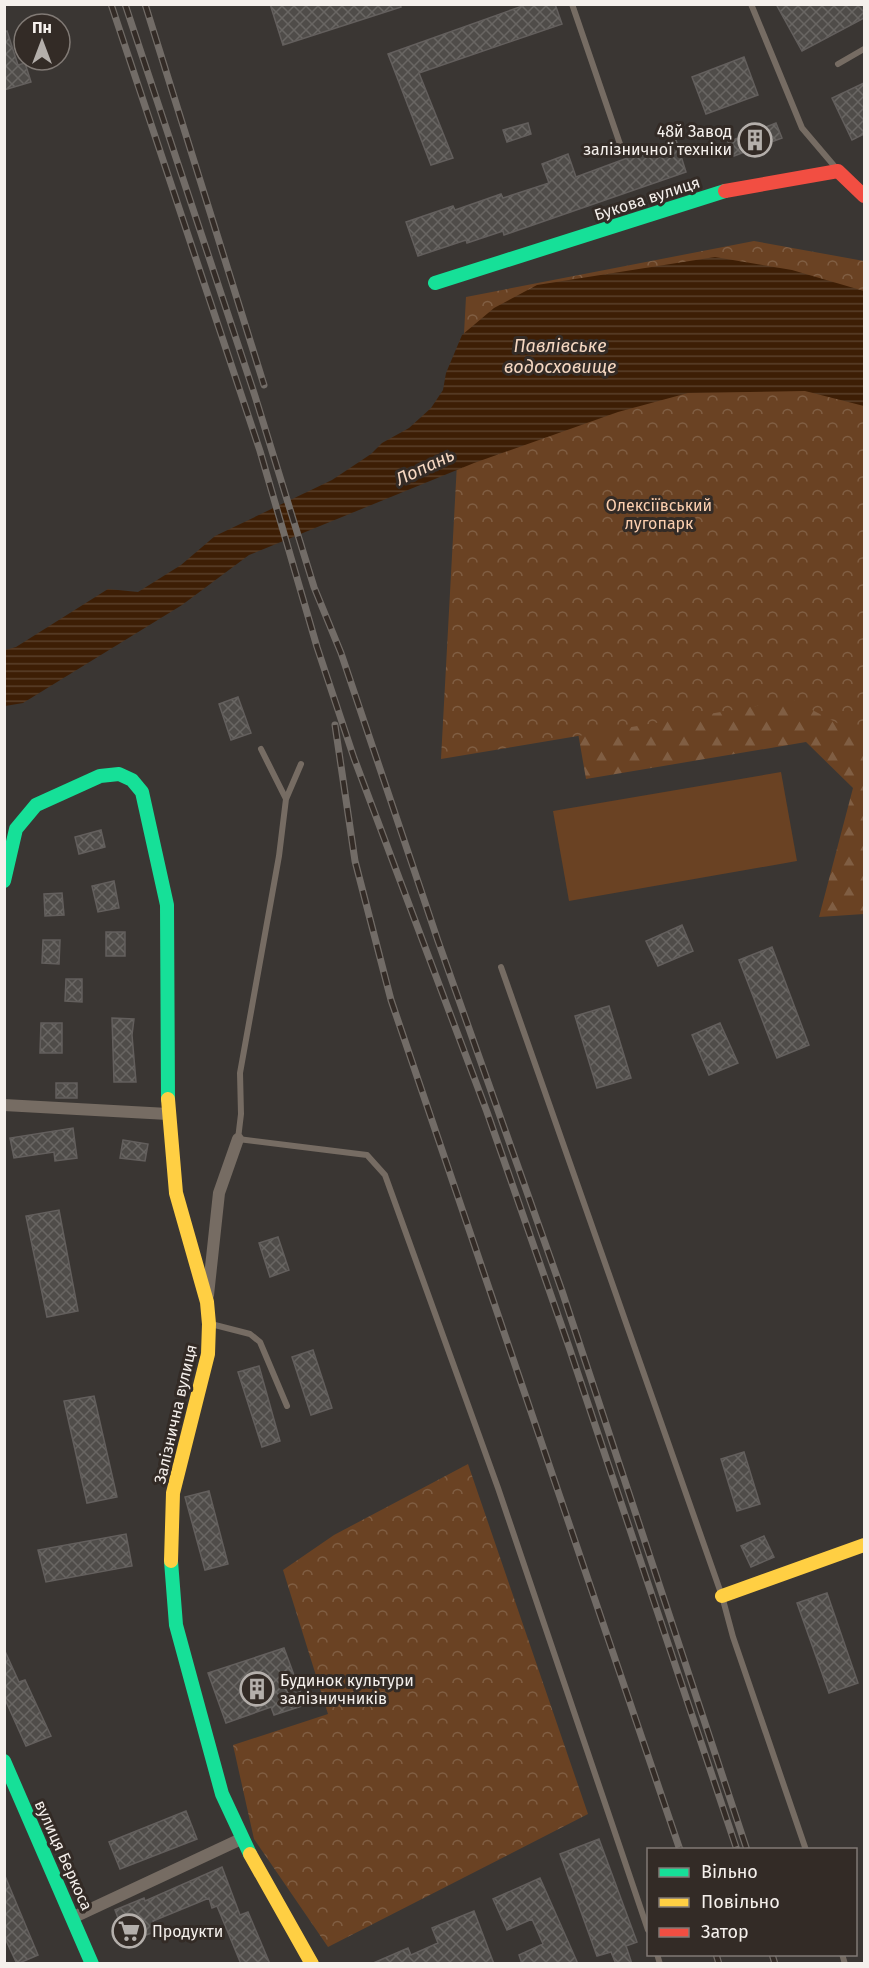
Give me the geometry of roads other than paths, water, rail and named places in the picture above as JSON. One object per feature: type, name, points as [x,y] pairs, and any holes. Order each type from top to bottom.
[{"type":"street","points":[[838,171],[864,196]]},
{"type":"street","name":"Букова вулиця","points":[[435,283],[718,192],[838,171]]},
{"type":"street","name":"Залізнична вулиця","points":[[4,881],[16,829],[36,805],[100,776],[119,774],[132,780],[142,792],[167,905],[168,1114],[176,1193],[207,1302],[209,1324],[208,1354],[173,1493],[171,1580],[176,1625],[222,1794],[241,1839],[312,1964]]},
{"type":"street","points":[[4,1105],[168,1114]]},
{"type":"street","points":[[207,1302],[219,1193],[238,1139]]},
{"type":"street","points":[[722,1596],[864,1545]]},
{"type":"street","name":"вулиця Беркоса","points":[[4,1761],[74,1917],[92,1964]]},
{"type":"street","points":[[74,1917],[241,1839]]},
{"type":"lane","points":[[572,4],[621,147]]},
{"type":"lane","points":[[751,4],[802,128],[838,171]]},
{"type":"lane","points":[[838,64],[864,49]]},
{"type":"lane","points":[[261,749],[286,799]]},
{"type":"lane","points":[[301,764],[286,799],[279,856],[240,1073],[241,1114],[238,1139],[367,1155],[385,1175],[498,1488],[647,1927]]},
{"type":"lane","points":[[501,967],[722,1596],[733,1636],[805,1848]]},
{"type":"lane","points":[[209,1324],[250,1334],[260,1342],[287,1406]]},
{"type":"water","name":"Павлівське водосховище","points":[[715,257],[792,270],[864,291],[864,406],[805,391],[688,393],[618,412],[474,463],[249,555],[182,605],[23,703],[5,706],[5,650],[16,647],[108,589],[138,592],[181,565],[215,536],[332,480],[371,454],[382,443],[409,428],[431,408],[443,390],[446,373],[462,335],[494,308],[537,285]]},
{"type":"railway","points":[[111,4],[260,451],[317,647],[354,758],[487,1112],[569,1347],[736,1848]]},
{"type":"railway","points":[[125,4],[255,396],[314,587],[341,653],[438,941],[562,1291],[746,1848]]},
{"type":"railway","points":[[145,4],[264,385]]},
{"type":"railway","points":[[335,725],[355,861],[391,1000],[679,1848]]},
{"type":"railway","points":[[717,1956],[719,1964]]},
{"type":"railway","points":[[773,1956],[775,1964]]},
{"type":"place","name":"48й Завод залізничної техніки","points":[[755,140]]},
{"type":"place","name":"Будинок культури залізничників","points":[[257,1689]]},
{"type":"place","name":"Продукти","points":[[129,1931]]},
{"type":"water label","name":"Лопань","points":[[425,467]]},
{"type":"park label","name":"Олексіївський лугопарк","points":[[659,514]]}]
